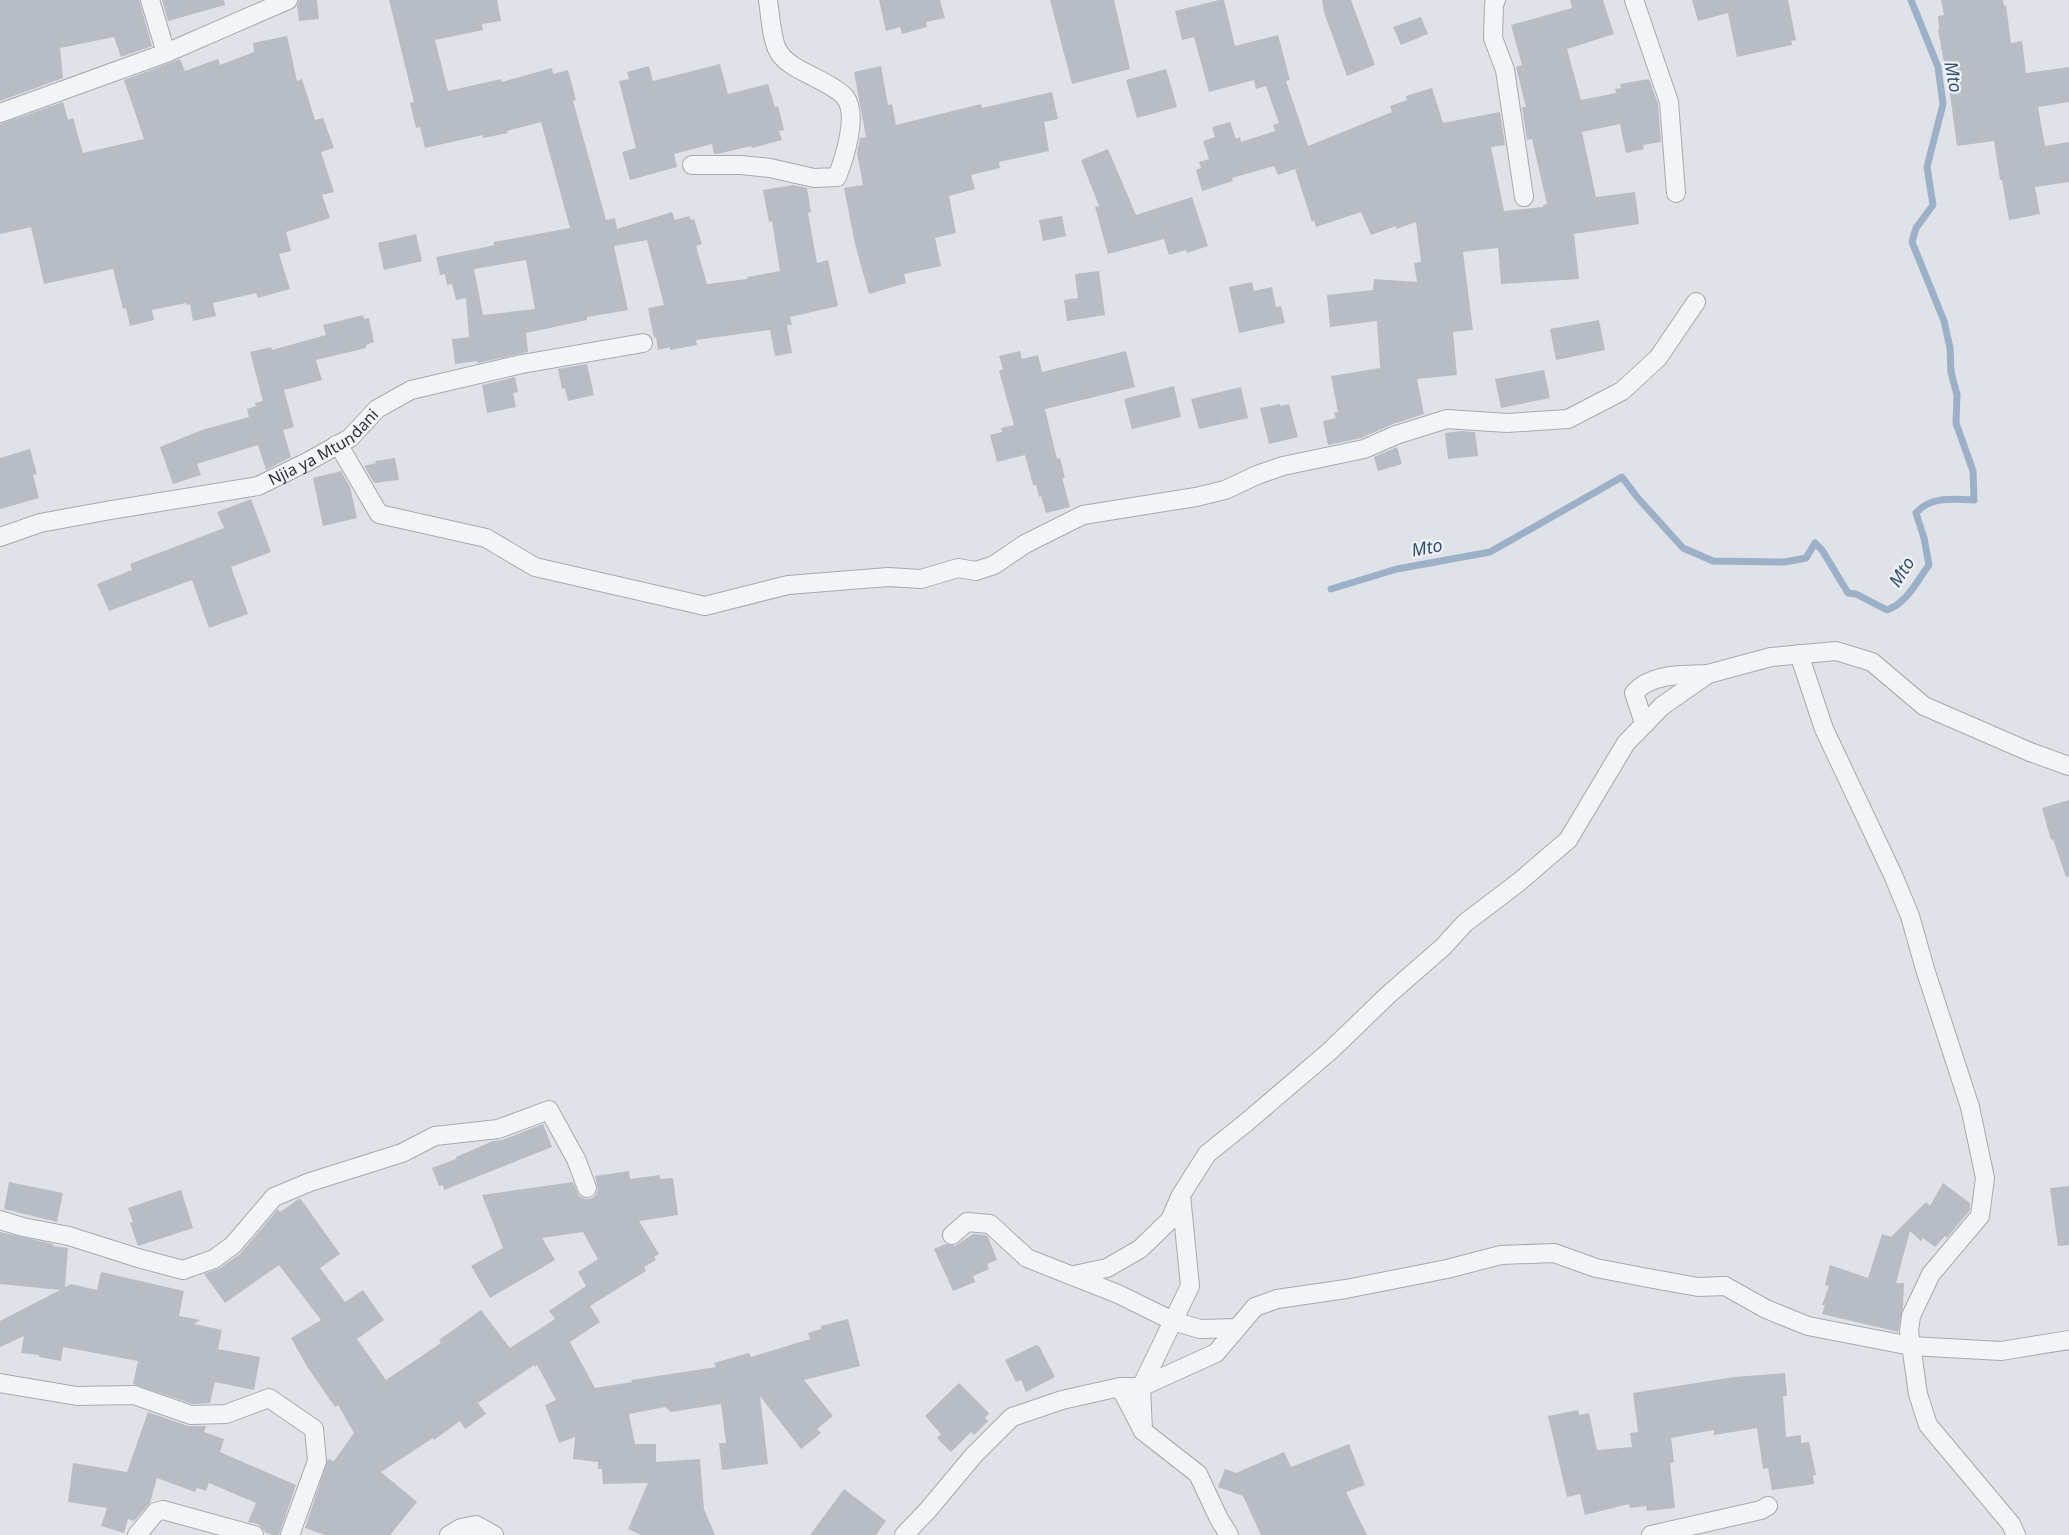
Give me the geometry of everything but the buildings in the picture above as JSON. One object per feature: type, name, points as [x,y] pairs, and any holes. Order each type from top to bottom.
[{"type":"street","points":[[150,0],[166,53]]},
{"type":"street","points":[[0,113],[166,53],[288,0]]},
{"type":"street","points":[[692,165],[741,165],[770,168],[814,178],[837,177],[851,125],[846,98],[832,87],[794,67],[778,52],[768,0]]},
{"type":"street","points":[[1496,0],[1493,38],[1505,70],[1524,197]]},
{"type":"street","points":[[1634,0],[1669,102],[1676,193]]},
{"type":"street","points":[[336,445],[341,448],[379,514],[486,538],[535,567],[705,606],[788,585],[888,577],[921,579],[958,568],[976,571],[994,565],[1024,544],[1083,515],[1197,497],[1226,490],[1283,466],[1364,449],[1396,435],[1447,419],[1507,423],[1568,419],[1622,391],[1651,365],[1696,302]]},
{"type":"street","name":"Njia ya Mtundani","points":[[0,537],[50,521],[258,486],[350,438],[377,409],[411,390],[522,364],[643,343]]},
{"type":"street","points":[[1646,723],[1634,693],[1642,683],[1673,675],[1708,674],[1771,657],[1836,651],[1872,662],[1924,706],[2030,752],[2069,766]]},
{"type":"street","points":[[1799,654],[1824,729],[1910,916],[1970,1107],[1985,1178],[1980,1216],[1931,1275],[1911,1316],[1909,1331],[1918,1394],[1928,1425],[2011,1524],[2016,1535]]},
{"type":"street","points":[[1074,1275],[1107,1268],[1140,1249],[1170,1220],[1181,1196],[1207,1154],[1330,1051],[1388,995],[1443,947],[1465,923],[1519,882],[1568,840],[1626,743],[1662,706],[1708,674]]},
{"type":"street","points":[[0,1220],[69,1236],[183,1270],[214,1259],[233,1245],[274,1197],[310,1182],[402,1153],[435,1136],[498,1129],[549,1110],[576,1159],[587,1188]]},
{"type":"street","points":[[1143,1431],[1141,1387],[1190,1286],[1181,1196]]},
{"type":"street","points":[[952,1235],[967,1222],[990,1224],[1027,1258],[1074,1275],[1173,1321],[1200,1329],[1237,1328]]},
{"type":"street","points":[[904,1535],[974,1455],[1012,1417],[1062,1400],[1120,1387],[1141,1387],[1216,1353],[1256,1307],[1277,1299],[1357,1287],[1501,1255],[1554,1252],[1596,1268],[1698,1287],[1725,1286],[1766,1309],[1808,1326],[1911,1346],[2001,1351],[2069,1340]]},
{"type":"street","points":[[0,1383],[76,1396],[134,1395],[191,1415],[226,1414],[269,1398],[314,1429],[317,1461],[290,1535]]},
{"type":"street","points":[[1120,1387],[1143,1431],[1198,1474],[1229,1535]]},
{"type":"street","points":[[1651,1535],[1761,1510],[1768,1506]]},
{"type":"street","points":[[137,1535],[156,1512],[163,1510],[254,1535]]},
{"type":"street","points":[[449,1535],[461,1528],[476,1525],[494,1535]]},
{"type":"waterway","name":"Mto","points":[[1331,589],[1397,569],[1490,552],[1622,477],[1683,548],[1713,561],[1785,562],[1806,558],[1815,543],[1822,550],[1848,593],[1856,594],[1887,610],[1906,597],[1929,565],[1916,513],[1935,501],[1974,500],[1973,471],[1956,423],[1957,395],[1951,372],[1950,348],[1944,321],[1912,242],[1916,228],[1933,205],[1927,167],[1943,104],[1938,67],[1911,0]]}]
